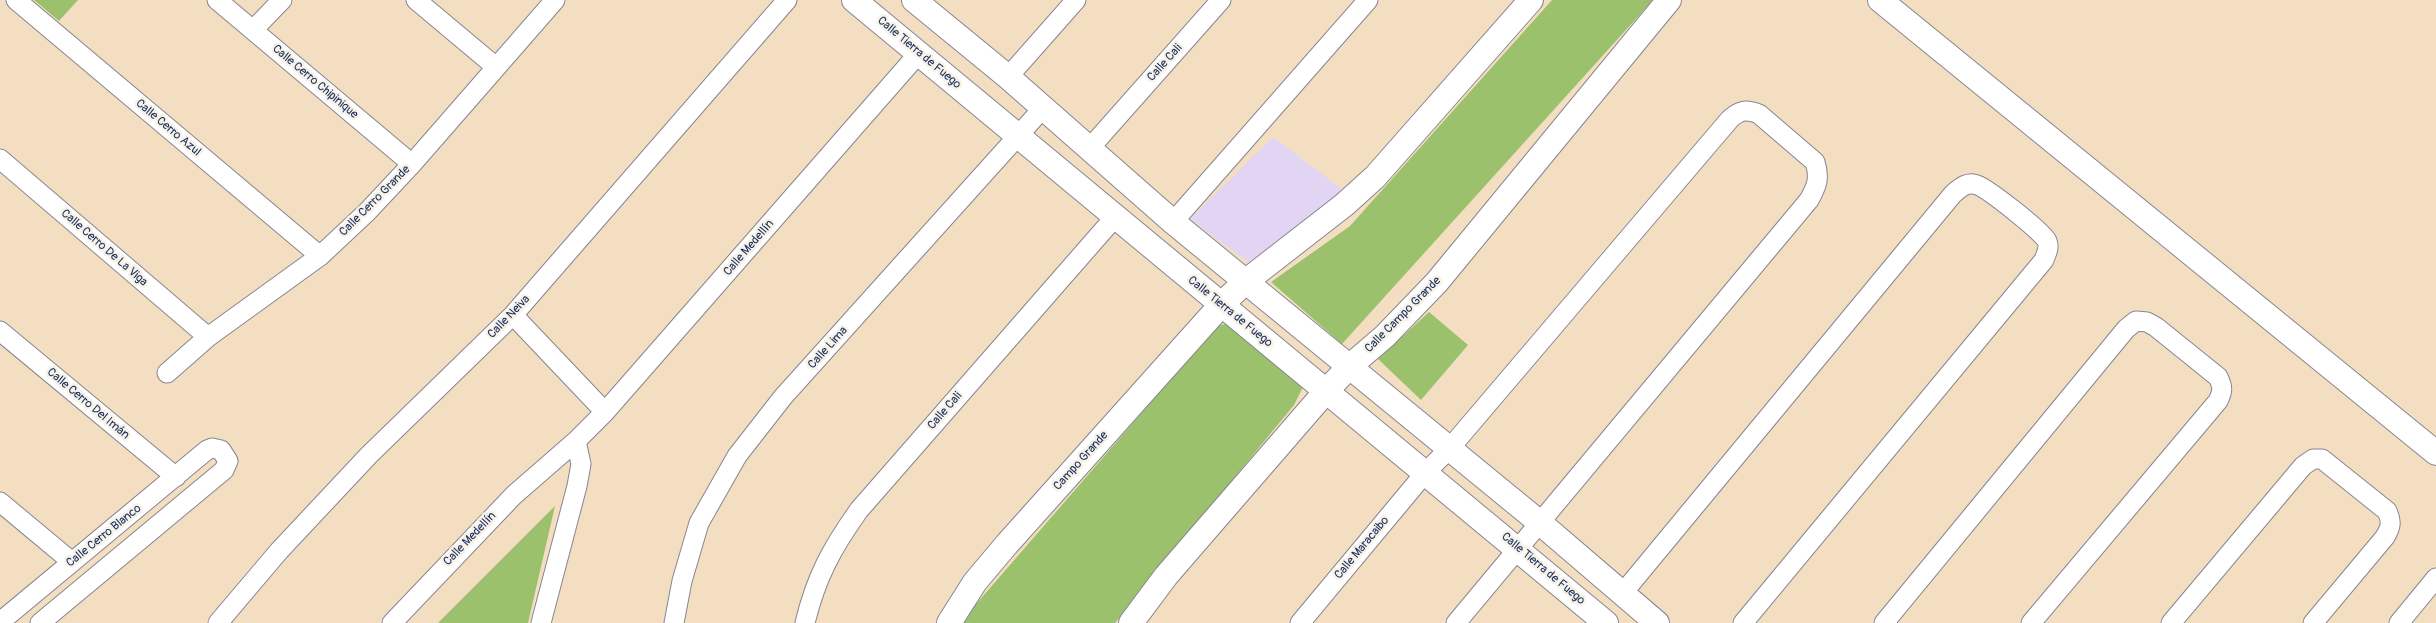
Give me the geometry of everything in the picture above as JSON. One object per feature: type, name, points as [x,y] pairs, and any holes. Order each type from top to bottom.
[{"type":"street","name":"Calle Cerro Azul","points":[[16,0],[320,256]]},
{"type":"street","name":"Calle Cerro Chipinique","points":[[217,0],[412,164]]},
{"type":"street","points":[[253,30],[282,0]]},
{"type":"street","points":[[416,0],[496,67]]},
{"type":"street","name":"Calle Cerro Grande","points":[[167,373],[208,337],[320,256],[366,212],[412,164],[554,0]]},
{"type":"street","name":"Calle Neiva","points":[[218,623],[279,552],[369,455],[513,315],[787,0]]},
{"type":"street","name":"Calle Tierra de Fuego","points":[[854,0],[1606,623]]},
{"type":"street","points":[[1008,77],[1076,0]]},
{"type":"street","name":"Calle Cali","points":[[1089,149],[1221,0]]},
{"type":"street","points":[[1173,222],[1368,0]]},
{"type":"street","points":[[1221,305],[1245,282],[1344,205],[1375,177],[1531,0]]},
{"type":"street","name":"Calle Campo Grande","points":[[1131,623],[1166,576],[1327,390],[1350,366],[1386,336],[1437,282],[1669,0]]},
{"type":"street","points":[[1880,0],[2436,453]]},
{"type":"street","points":[[923,3],[1173,222],[1450,448],[1657,623]]},
{"type":"street","name":"Calle Medellín","points":[[392,623],[514,495],[576,441],[605,412],[919,54]]},
{"type":"street","name":"Calle Lima","points":[[674,623],[682,581],[699,523],[737,456],[783,397],[1042,108]]},
{"type":"street","name":"Calle Maracaibo","points":[[1300,623],[1425,473],[1450,448],[1730,119],[1739,111],[1749,110],[1759,114],[1815,162],[1818,172],[1818,184],[1809,200],[1539,522]]},
{"type":"street","name":"Calle Cerro De La Viga","points":[[0,159],[208,337]]},
{"type":"street","points":[[1622,594],[1953,194],[1964,185],[1976,184],[1987,190],[2040,232],[2047,241],[2048,250],[2044,260],[1743,623]]},
{"type":"street","name":"Calle Cali","points":[[805,623],[812,592],[824,566],[836,542],[859,510],[1115,217]]},
{"type":"street","name":"Campo Grande","points":[[949,623],[975,582],[1007,544],[1221,305]]},
{"type":"street","points":[[513,315],[605,412]]},
{"type":"street","points":[[1884,623],[2126,329],[2136,321],[2147,322],[2156,327],[2218,378],[2222,384],[2222,392],[2218,401],[2031,623]]},
{"type":"street","name":"Calle Cerro Del Imán","points":[[0,331],[176,477]]},
{"type":"street","points":[[541,623],[577,486],[581,464],[576,441]]},
{"type":"street","name":"Calle Cerro Blanco","points":[[0,622],[207,450],[216,448],[227,456],[228,466],[224,470],[40,623]]},
{"type":"street","points":[[2171,623],[2302,466],[2313,459],[2322,459],[2386,511],[2391,520],[2385,538],[2313,623]]},
{"type":"street","points":[[0,502],[72,562]]},
{"type":"street","points":[[1456,623],[1539,522]]},
{"type":"street","points":[[2398,623],[2436,578]]},
{"type":"shaded area","points":[[1273,137],[1347,193],[1248,262],[1190,219]]},
{"type":"green space","points":[[34,0],[78,0],[59,21]]},
{"type":"green space","points":[[1552,0],[1653,0],[1342,344],[1271,282],[1350,226]]},
{"type":"green space","points":[[1429,312],[1468,345],[1421,400],[1378,359]]},
{"type":"green space","points":[[1225,324],[1234,326],[1304,385],[1294,405],[1115,623],[962,623],[964,618],[1217,326]]},
{"type":"green space","points":[[555,506],[528,623],[438,623]]}]
